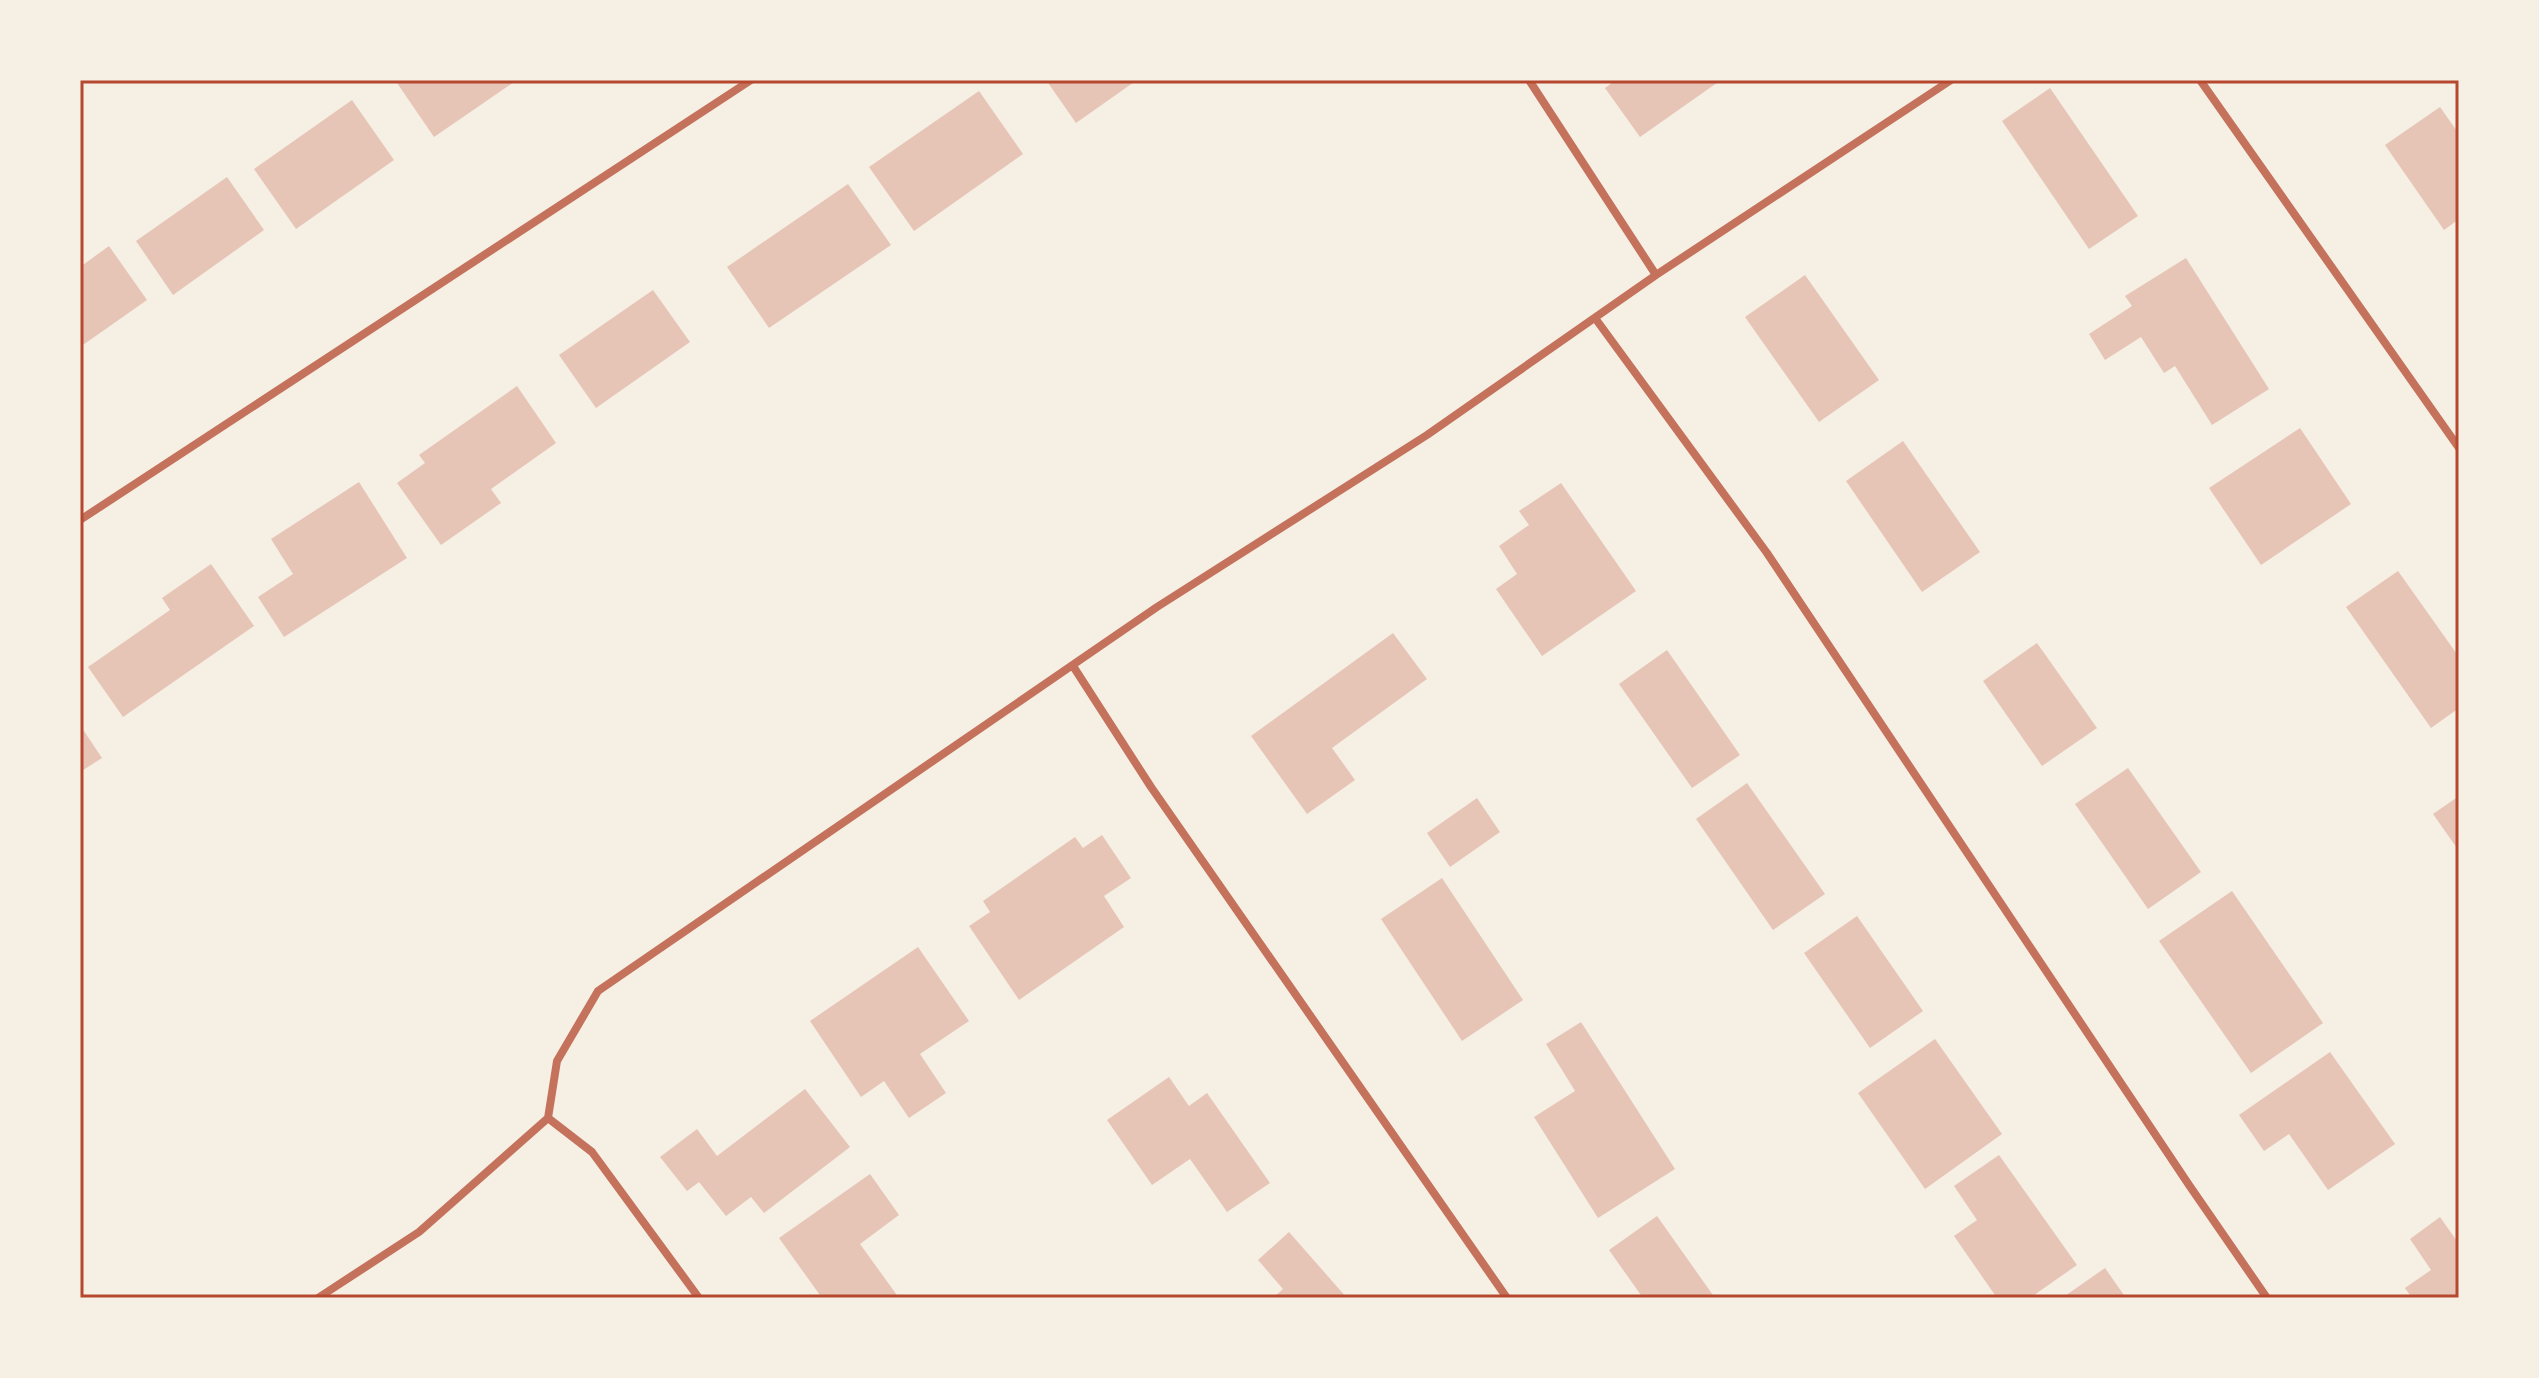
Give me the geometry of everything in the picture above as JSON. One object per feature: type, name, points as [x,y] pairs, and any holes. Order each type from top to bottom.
[{"type":"street","points":[[80,520],[751,80]]},
{"type":"street","points":[[1529,80],[1656,275]]},
{"type":"street","points":[[318,1298],[419,1232],[548,1118],[557,1061],[598,991],[1157,607],[1427,435],[1656,275],[1951,80]]},
{"type":"street","points":[[2200,80],[2459,448]]},
{"type":"street","points":[[1595,318],[1767,553],[2267,1298]]},
{"type":"street","points":[[1073,666],[1151,787],[1507,1298]]},
{"type":"street","points":[[548,1118],[592,1152],[699,1298]]},
{"type":"building","points":[[395,80],[517,80],[434,137]]},
{"type":"building","points":[[1046,80],[1137,80],[1076,123]]},
{"type":"building","points":[[1616,80],[1721,80],[1640,137],[1605,88]]},
{"type":"building","points":[[2050,88],[2138,216],[2089,249],[2002,121]]},
{"type":"building","points":[[979,91],[1023,154],[914,231],[869,167]]},
{"type":"building","points":[[352,100],[394,160],[296,229],[254,169]]},
{"type":"building","points":[[2440,107],[2459,134],[2459,219],[2444,230],[2385,145]]},
{"type":"building","points":[[227,177],[264,230],[173,295],[136,241]]},
{"type":"building","points":[[848,184],[891,245],[769,328],[727,267]]},
{"type":"building","points":[[109,246],[147,300],[80,347],[80,267]]},
{"type":"building","points":[[2186,258],[2269,389],[2212,425],[2175,366],[2164,373],[2141,337],[2105,360],[2089,334],[2132,306],[2125,296]]},
{"type":"building","points":[[1805,275],[1879,380],[1819,422],[1745,317]]},
{"type":"building","points":[[653,290],[690,342],[596,408],[559,355]]},
{"type":"building","points":[[517,386],[556,443],[491,489],[501,503],[441,545],[397,483],[425,463],[419,455]]},
{"type":"building","points":[[2300,428],[2351,504],[2261,565],[2209,488]]},
{"type":"building","points":[[1903,441],[1980,552],[1922,592],[1846,481]]},
{"type":"building","points":[[359,482],[407,558],[284,637],[258,597],[293,574],[271,539]]},
{"type":"building","points":[[1561,483],[1636,591],[1542,656],[1496,589],[1517,574],[1499,546],[1529,525],[1519,511]]},
{"type":"building","points":[[211,564],[254,626],[123,717],[88,667],[170,610],[162,598]]},
{"type":"building","points":[[2398,571],[2459,657],[2459,708],[2431,728],[2346,607]]},
{"type":"building","points":[[1393,633],[1427,679],[1332,748],[1355,780],[1307,814],[1251,736]]},
{"type":"building","points":[[2037,643],[2097,728],[2042,766],[1983,681]]},
{"type":"building","points":[[1667,650],[1740,755],[1692,788],[1619,684]]},
{"type":"building","points":[[80,725],[102,758],[80,772]]},
{"type":"building","points":[[2128,768],[2201,872],[2148,909],[2075,804]]},
{"type":"building","points":[[1747,783],[1825,894],[1773,930],[1696,819]]},
{"type":"building","points":[[2459,796],[2459,851],[2433,814]]},
{"type":"building","points":[[1477,798],[1500,832],[1450,867],[1427,833]]},
{"type":"building","points":[[1102,835],[1131,878],[1104,896],[1124,927],[1019,1000],[969,926],[990,912],[983,901],[1075,837],[1083,848]]},
{"type":"building","points":[[1442,878],[1523,1000],[1462,1041],[1381,919]]},
{"type":"building","points":[[2232,891],[2323,1023],[2251,1073],[2159,941]]},
{"type":"building","points":[[1857,916],[1923,1011],[1870,1048],[1804,953]]},
{"type":"building","points":[[918,947],[969,1021],[920,1054],[946,1093],[909,1118],[884,1081],[861,1097],[810,1021]]},
{"type":"building","points":[[1581,1022],[1675,1169],[1598,1218],[1534,1117],[1575,1091],[1546,1044]]},
{"type":"building","points":[[1935,1039],[2002,1134],[1925,1189],[1858,1093]]},
{"type":"building","points":[[2330,1052],[2395,1144],[2328,1190],[2289,1134],[2264,1151],[2239,1115]]},
{"type":"building","points":[[1169,1077],[1189,1106],[1207,1093],[1270,1183],[1227,1212],[1190,1159],[1152,1185],[1107,1120]]},
{"type":"building","points":[[805,1089],[850,1147],[764,1213],[751,1197],[726,1216],[699,1182],[687,1191],[660,1157],[697,1129],[717,1156]]},
{"type":"building","points":[[1999,1155],[2077,1265],[2030,1298],[1997,1298],[1954,1236],[1977,1220],[1954,1186]]},
{"type":"building","points":[[870,1174],[899,1215],[860,1244],[899,1298],[822,1298],[779,1238]]},
{"type":"building","points":[[1657,1216],[1715,1298],[1643,1298],[1609,1250]]},
{"type":"building","points":[[2440,1217],[2459,1244],[2459,1298],[2412,1298],[2405,1288],[2431,1270],[2410,1239]]},
{"type":"building","points":[[1289,1232],[1347,1298],[1273,1298],[1283,1289],[1258,1260]]},
{"type":"building","points":[[2105,1268],[2126,1298],[2062,1298]]}]
